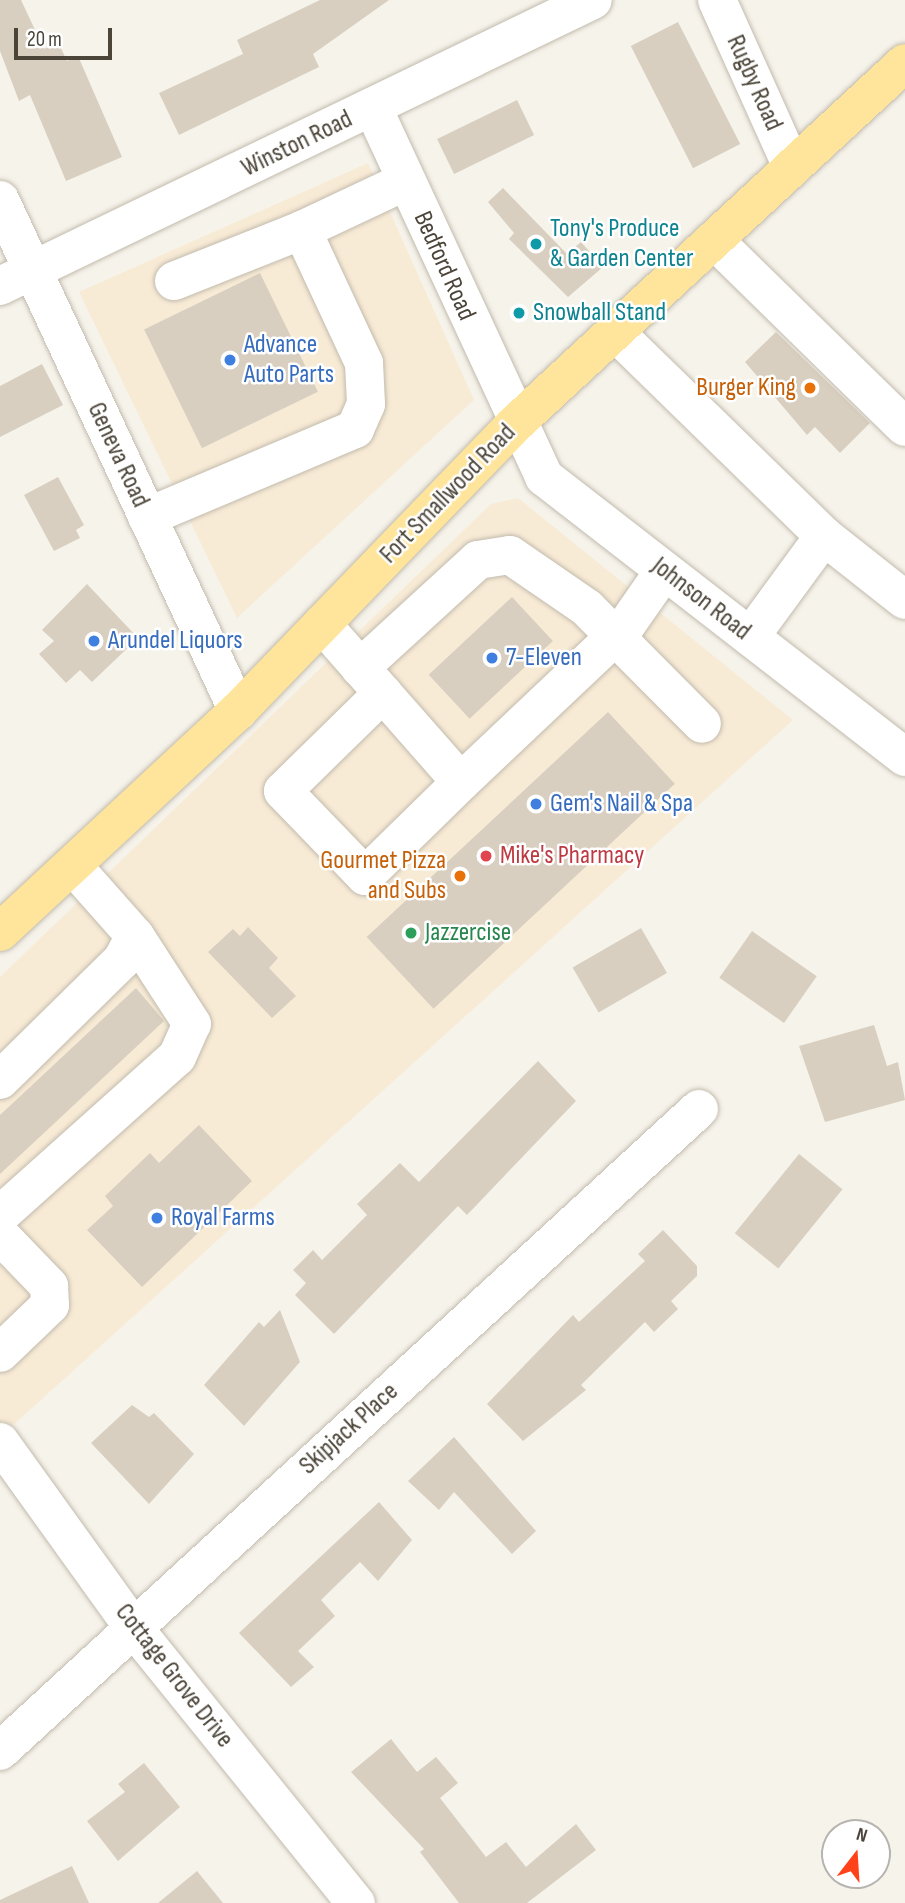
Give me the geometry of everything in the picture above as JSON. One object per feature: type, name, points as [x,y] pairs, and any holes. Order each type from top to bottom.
[{"type":"main road","name":"Fort Smallwood Road","points":[[0,932],[74,867],[238,710],[515,425],[905,64]]},
{"type":"street","name":"Winston Road","points":[[16,279],[593,0]]},
{"type":"street","name":"Rugby Road","points":[[717,0],[792,167]]},
{"type":"street","name":"Bedford Road","points":[[373,108],[515,425]]},
{"type":"street","points":[[174,281],[302,230],[406,181]]},
{"type":"street","name":"Geneva Road","points":[[0,200],[16,279],[147,517],[238,710]]},
{"type":"street","points":[[147,517],[341,438],[363,416],[364,363],[302,230]]},
{"type":"street","points":[[714,240],[905,427]]},
{"type":"street","points":[[615,332],[824,536],[904,601]]},
{"type":"street","name":"Johnson Road","points":[[515,425],[544,477],[905,757]]},
{"type":"street","points":[[750,637],[824,536]]},
{"type":"street","points":[[664,571],[616,635],[365,876],[283,791],[372,681],[488,555],[520,560],[616,635],[702,724]]},
{"type":"street","points":[[322,624],[461,782]]},
{"type":"street","points":[[0,1215],[177,1057],[192,1024],[135,936],[74,867]]},
{"type":"street","points":[[0,1080],[122,960],[135,936]]},
{"type":"street","name":"Skipjack Place","points":[[0,1751],[699,1109]]},
{"type":"street","points":[[0,1235],[49,1286],[50,1305],[0,1353]]},
{"type":"street","name":"Cottage Grove Drive","points":[[0,1442],[133,1627],[356,1903]]},
{"type":"shaded area","points":[[368,163],[474,400],[237,618],[79,292]]},
{"type":"shaded area","points":[[518,498],[793,720],[0,1437],[0,977],[491,504]]},
{"type":"building","points":[[0,0],[21,0],[44,49],[58,42],[67,61],[78,56],[122,157],[66,181],[30,95],[19,101],[0,51]]},
{"type":"building","points":[[320,0],[389,0],[313,54],[319,67],[179,135],[159,93],[243,54],[237,40]]},
{"type":"building","points":[[678,22],[740,144],[693,168],[631,46]]},
{"type":"building","points":[[517,100],[534,135],[454,174],[437,139]]},
{"type":"building","points":[[503,188],[567,254],[581,242],[603,267],[568,297],[509,239],[514,233],[488,202]]},
{"type":"building","name":"Advance Auto Parts","points":[[260,273],[318,392],[202,448],[144,330]]},
{"type":"building","name":"Burger King","points":[[776,332],[870,423],[840,453],[815,427],[807,435],[745,362]]},
{"type":"building","points":[[42,364],[63,405],[0,437],[0,386]]},
{"type":"building","points":[[58,477],[84,525],[76,530],[80,538],[54,551],[24,495]]},
{"type":"building","name":"Arundel Liquors","points":[[87,584],[138,638],[92,682],[80,670],[66,683],[39,654],[54,641],[42,630]]},
{"type":"building","name":"7-Eleven","points":[[512,597],[553,641],[470,719],[429,675]]},
{"type":"building","points":[[608,712],[675,784],[433,1009],[367,937]]},
{"type":"building","points":[[248,927],[278,958],[269,968],[296,996],[272,1018],[208,952],[233,929],[240,936]]},
{"type":"building","points":[[641,928],[667,973],[599,1013],[573,968]]},
{"type":"building","points":[[752,931],[817,976],[784,1023],[719,978]]},
{"type":"building","points":[[136,988],[164,1021],[0,1174],[0,1115]]},
{"type":"building","points":[[874,1025],[887,1066],[898,1062],[905,1100],[825,1122],[799,1046]]},
{"type":"building","points":[[538,1061],[576,1101],[467,1215],[458,1206],[334,1334],[295,1295],[306,1283],[293,1270],[313,1250],[322,1260],[367,1215],[357,1204],[400,1163],[419,1182]]},
{"type":"building","name":"Royal Farms","points":[[199,1125],[252,1181],[142,1287],[87,1230],[113,1206],[105,1196],[150,1153],[159,1163]]},
{"type":"building","points":[[799,1154],[843,1189],[778,1269],[735,1233]]},
{"type":"building","points":[[663,1230],[697,1266],[697,1276],[671,1301],[678,1309],[654,1332],[645,1322],[581,1385],[586,1390],[523,1441],[487,1404],[573,1315],[579,1322],[645,1261],[638,1254]]},
{"type":"building","points":[[280,1310],[300,1362],[244,1426],[204,1385],[259,1322],[264,1327]]},
{"type":"building","points":[[132,1405],[149,1417],[154,1413],[194,1454],[149,1504],[91,1443]]},
{"type":"building","points":[[454,1437],[536,1531],[512,1554],[454,1492],[439,1510],[408,1481]]},
{"type":"building","points":[[379,1502],[412,1540],[378,1581],[360,1562],[321,1600],[335,1616],[298,1651],[314,1667],[291,1687],[239,1633]]},
{"type":"building","points":[[391,1739],[417,1772],[436,1757],[458,1783],[440,1798],[486,1857],[506,1842],[526,1867],[576,1824],[596,1850],[527,1903],[459,1903],[420,1852],[424,1849],[351,1772]]},
{"type":"building","points":[[144,1763],[180,1807],[118,1861],[87,1821],[125,1792],[118,1784]]},
{"type":"building","points":[[72,1866],[89,1903],[0,1903],[0,1900]]},
{"type":"building","points":[[197,1871],[223,1903],[158,1903]]},
{"type":"place","name":"Tony's Produce & Garden Center","points":[[536,244]]},
{"type":"place","name":"Snowball Stand","points":[[519,313]]},
{"type":"place","name":"Advance Auto Parts","points":[[230,360]]},
{"type":"place","name":"Burger King","points":[[810,388]]},
{"type":"place","name":"Arundel Liquors","points":[[94,641]]},
{"type":"place","name":"7-Eleven","points":[[492,658]]},
{"type":"place","name":"Gem's Nail & Spa","points":[[536,804]]},
{"type":"place","name":"Mike's Pharmacy","points":[[486,856]]},
{"type":"place","name":"Gourmet Pizza and Subs","points":[[460,876]]},
{"type":"place","name":"Jazzercise","points":[[411,933]]},
{"type":"place","name":"Royal Farms","points":[[157,1218]]}]
